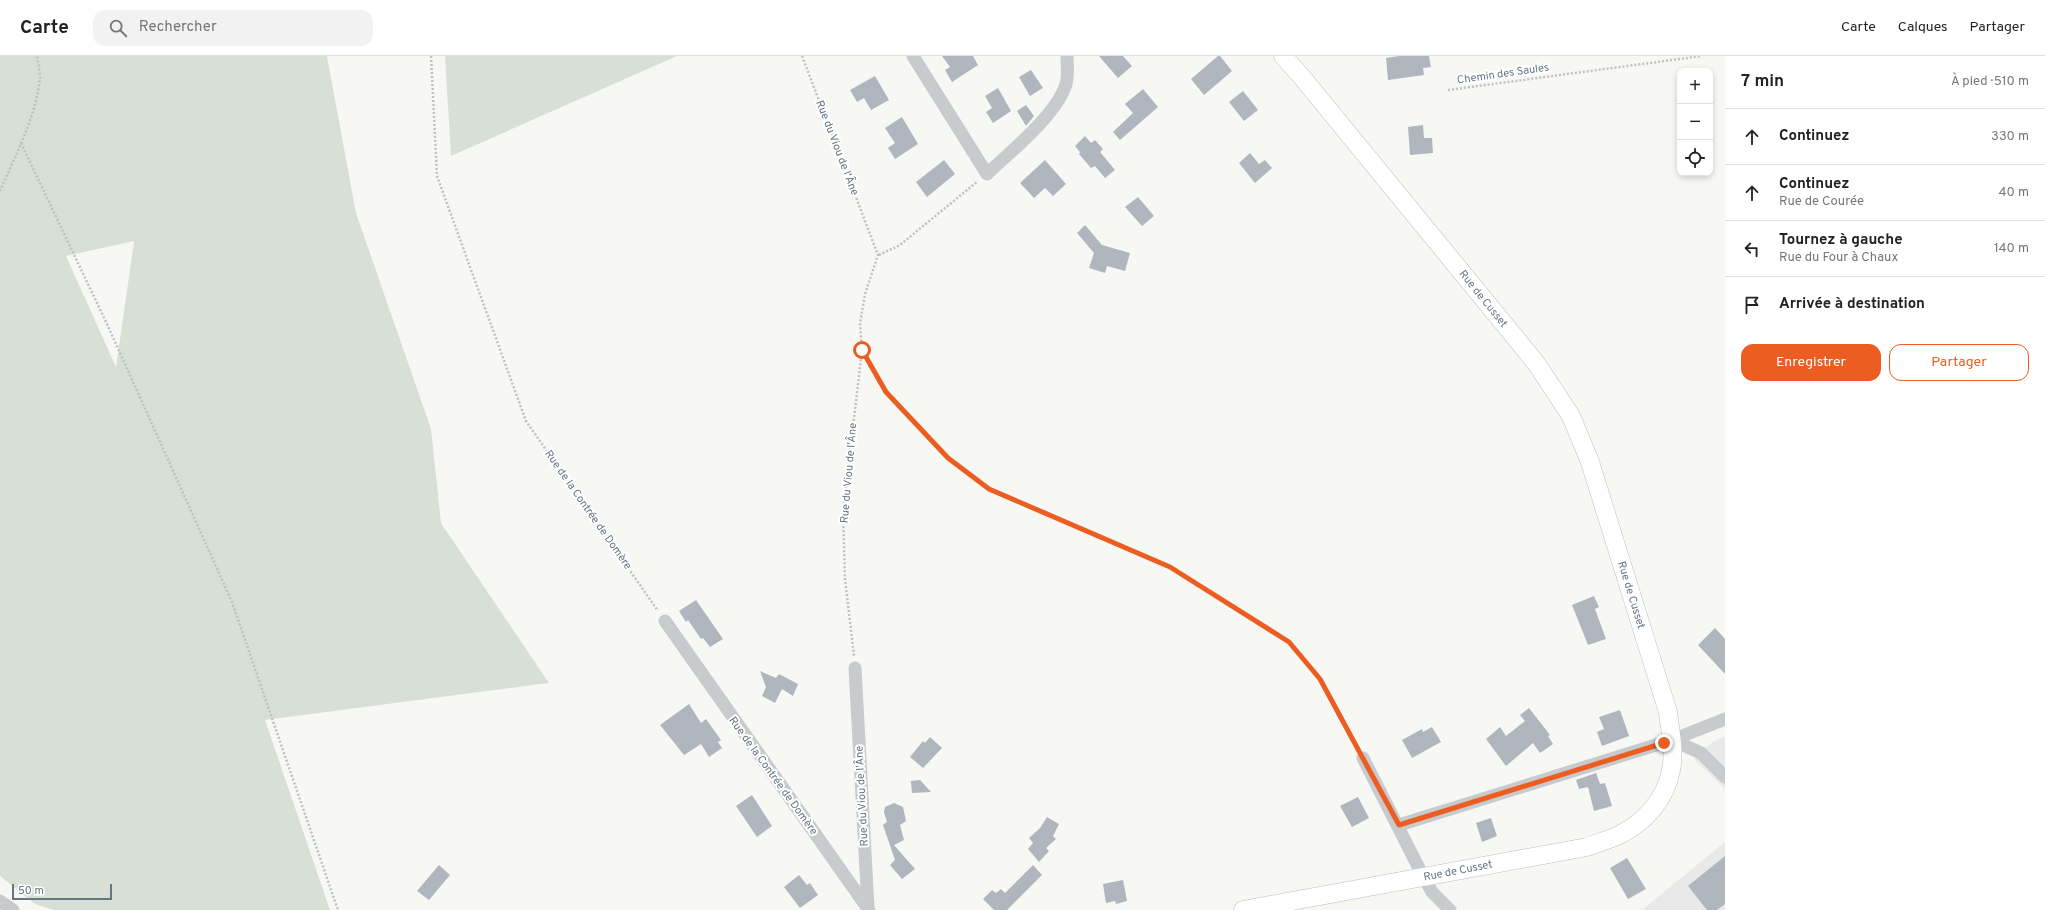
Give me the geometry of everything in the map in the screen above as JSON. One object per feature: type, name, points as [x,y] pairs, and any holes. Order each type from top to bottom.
[{"type":"street","points":[[913,56],[986,174],[1041,122],[1060,97],[1066,85],[1067,56]]},
{"type":"street","name":"Rue de Cusset","points":[[1243,910],[1587,847],[1619,836],[1644,819],[1660,799],[1671,771],[1672,740],[1668,712],[1590,462],[1570,416],[1536,363],[1283,56]]},
{"type":"street","name":"Rue de la Contrée de Domère","points":[[665,622],[748,742],[868,909]]},
{"type":"street","name":"Rue du Viou de l'Âne","points":[[856,668],[868,909]]},
{"type":"street","points":[[1399,825],[1672,740],[1725,719]]},
{"type":"street","points":[[1672,740],[1701,753],[1725,777]]},
{"type":"street","points":[[1363,758],[1399,825],[1432,892],[1450,910]]},
{"type":"street","points":[[0,901],[13,910]]},
{"type":"path","points":[[0,191],[21,143],[36,98],[40,76],[37,56]]},
{"type":"path","name":"Rue de la Contrée de Domère","points":[[431,56],[437,176],[526,421],[665,622]]},
{"type":"path","name":"Rue du Viou de l'Âne","points":[[802,56],[878,255],[865,294],[860,323],[862,350],[843,512],[845,579],[856,668]]},
{"type":"path","name":"Chemin des Saules","points":[[1448,90],[1702,56]]},
{"type":"path","points":[[21,143],[107,324],[232,602],[338,910]]},
{"type":"path","points":[[878,255],[900,245],[986,174]]},
{"type":"path","points":[[862,350],[886,392],[948,458],[989,489],[1170,567],[1289,642],[1320,679],[1363,758]]},
{"type":"shaded area","points":[[0,56],[327,56],[356,213],[431,429],[441,523],[549,683],[265,720],[330,910],[53,910],[35,904],[0,876]],"holes":[[[134,241],[116,367],[66,256]]]},
{"type":"shaded area","points":[[445,56],[677,56],[451,156]]},
{"type":"shaded area","points":[[1725,736],[1725,789],[1694,759],[1713,742]]},
{"type":"shaded area","points":[[1725,842],[1725,910],[1642,910]]},
{"type":"building","points":[[942,56],[973,56],[978,65],[952,82],[945,70],[950,67]]},
{"type":"building","points":[[1099,56],[1123,56],[1132,66],[1118,78]]},
{"type":"building","points":[[1218,56],[1220,56],[1232,71],[1204,95],[1191,79]]},
{"type":"building","points":[[1399,56],[1429,56],[1431,67],[1423,68],[1424,75],[1388,80],[1386,58]]},
{"type":"building","points":[[1031,70],[1043,88],[1030,96],[1019,77]]},
{"type":"building","points":[[875,76],[889,100],[871,110],[864,98],[857,102],[850,90]]},
{"type":"building","points":[[998,88],[1011,111],[993,123],[986,112],[992,108],[985,96]]},
{"type":"building","points":[[1143,89],[1158,107],[1120,140],[1113,132],[1133,113],[1125,104]]},
{"type":"building","points":[[1243,91],[1258,110],[1244,121],[1229,102]]},
{"type":"building","points":[[1026,105],[1034,116],[1026,126],[1017,111]]},
{"type":"building","points":[[902,117],[918,144],[895,159],[888,148],[895,143],[885,128]]},
{"type":"building","points":[[1423,125],[1424,138],[1432,138],[1433,153],[1410,155],[1408,127]]},
{"type":"building","points":[[1085,136],[1091,143],[1095,140],[1103,149],[1100,152],[1115,170],[1105,178],[1095,166],[1091,168],[1079,154],[1080,152],[1075,146]]},
{"type":"building","points":[[1250,153],[1259,164],[1265,160],[1272,168],[1255,183],[1239,163]]},
{"type":"building","points":[[944,160],[955,174],[927,197],[916,182]]},
{"type":"building","points":[[1045,160],[1066,184],[1053,196],[1045,188],[1034,198],[1020,183]]},
{"type":"building","points":[[1138,197],[1154,216],[1142,226],[1125,207]]},
{"type":"building","points":[[1085,225],[1102,245],[1130,253],[1125,271],[1107,266],[1105,273],[1089,268],[1094,253],[1077,233]]},
{"type":"building","points":[[1594,596],[1599,607],[1595,609],[1606,639],[1588,645],[1572,605]]},
{"type":"building","points":[[696,600],[723,639],[710,647],[703,638],[701,639],[688,620],[686,622],[679,611]]},
{"type":"building","points":[[1715,628],[1725,639],[1725,674],[1698,645]]},
{"type":"building","points":[[760,671],[776,678],[779,674],[798,684],[793,696],[782,689],[775,703],[762,696],[766,687]]},
{"type":"building","points":[[689,704],[701,723],[706,719],[721,740],[718,742],[722,748],[709,757],[701,744],[684,755],[660,725]]},
{"type":"building","points":[[1529,708],[1550,735],[1548,736],[1553,744],[1540,753],[1533,743],[1506,766],[1486,739],[1500,727],[1506,736],[1525,721],[1520,715]]},
{"type":"building","points":[[1620,710],[1629,736],[1602,746],[1597,732],[1604,729],[1599,717]]},
{"type":"building","points":[[1432,727],[1441,742],[1412,758],[1402,740],[1422,729],[1423,732]]},
{"type":"building","points":[[930,737],[942,748],[923,768],[910,757],[923,741],[925,743]]},
{"type":"building","points":[[1596,773],[1600,784],[1605,783],[1612,806],[1594,811],[1588,787],[1579,789],[1576,780]]},
{"type":"building","points":[[920,780],[931,792],[912,793],[911,781]]},
{"type":"building","points":[[752,795],[772,826],[757,837],[736,806]]},
{"type":"building","points":[[1358,797],[1369,818],[1352,827],[1340,806]]},
{"type":"building","points":[[894,803],[903,807],[906,821],[900,825],[904,840],[894,845],[915,869],[902,879],[890,865],[895,860],[883,825],[887,822],[884,812],[885,807]]},
{"type":"building","points":[[1047,817],[1059,824],[1053,836],[1056,839],[1046,848],[1049,851],[1039,862],[1028,849],[1033,843],[1029,838],[1040,828]]},
{"type":"building","points":[[1491,818],[1497,836],[1482,842],[1476,823]]},
{"type":"building","points":[[1725,856],[1725,904],[1717,910],[1707,910],[1688,886]]},
{"type":"building","points":[[1627,858],[1646,889],[1628,899],[1610,868]]},
{"type":"building","points":[[439,865],[450,875],[429,900],[417,891]]},
{"type":"building","points":[[1033,865],[1042,875],[1007,910],[994,910],[983,899],[992,890],[996,893],[1001,889],[1005,893]]},
{"type":"building","points":[[799,875],[807,885],[810,883],[818,895],[800,908],[784,887]]},
{"type":"building","points":[[1123,880],[1127,901],[1116,904],[1115,901],[1106,903],[1103,884]]},
{"type":"route","points":[[862,350],[886,392],[948,458],[989,489],[1170,567],[1289,642],[1320,679],[1399,825],[1664,743]]}]
